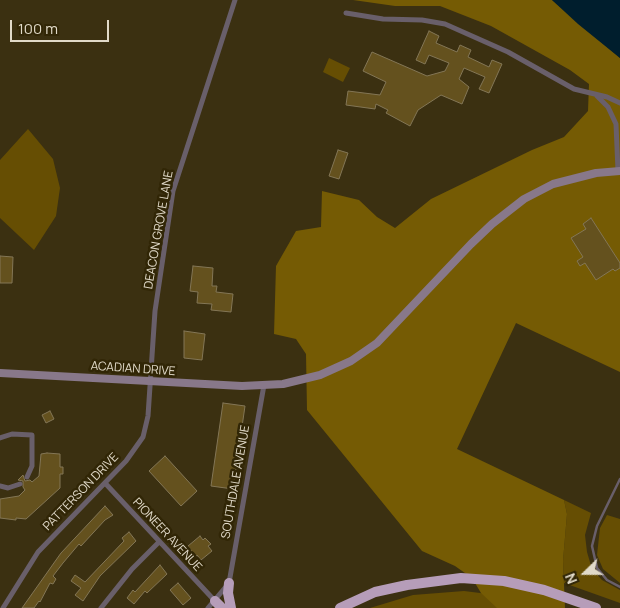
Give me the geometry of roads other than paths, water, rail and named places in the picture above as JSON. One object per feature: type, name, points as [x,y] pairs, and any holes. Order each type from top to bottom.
[{"type":"highway","points":[[340,607],[375,592],[407,585],[461,578],[504,581],[544,590],[596,608]]},
{"type":"highway","points":[[229,582],[228,592],[232,608]]},
{"type":"street","name":"DEACON GROVE LANE","points":[[151,382],[155,310],[175,183],[235,0]]},
{"type":"street","points":[[346,13],[383,19],[422,20],[445,24],[496,46],[574,89],[620,104]]},
{"type":"street","points":[[592,94],[602,100],[613,116],[617,134],[619,171]]},
{"type":"street","name":"ACADIAN DRIVE","points":[[0,373],[242,386],[302,381],[320,375],[367,351],[386,335],[492,224],[532,194],[553,184],[596,173],[619,171]]},
{"type":"street","name":"PATTERSON DRIVE","points":[[3,608],[38,552],[133,453],[143,437],[148,416],[151,382]]},
{"type":"street","name":"SOUTHDALE AVENUE","points":[[229,582],[264,385]]},
{"type":"street","points":[[0,438],[12,434],[32,435],[32,466],[27,477]]},
{"type":"street","name":"PIONEER AVENUE","points":[[105,483],[215,606]]},
{"type":"street","points":[[0,486],[8,488],[20,484]]},
{"type":"street","points":[[101,608],[132,569],[159,542]]},
{"type":"street","points":[[215,606],[229,582]]},
{"type":"lane","points":[[620,479],[597,526],[592,546],[597,568],[607,580],[620,587]]},
{"type":"water","points":[[552,0],[620,0],[620,58],[578,24]]}]
